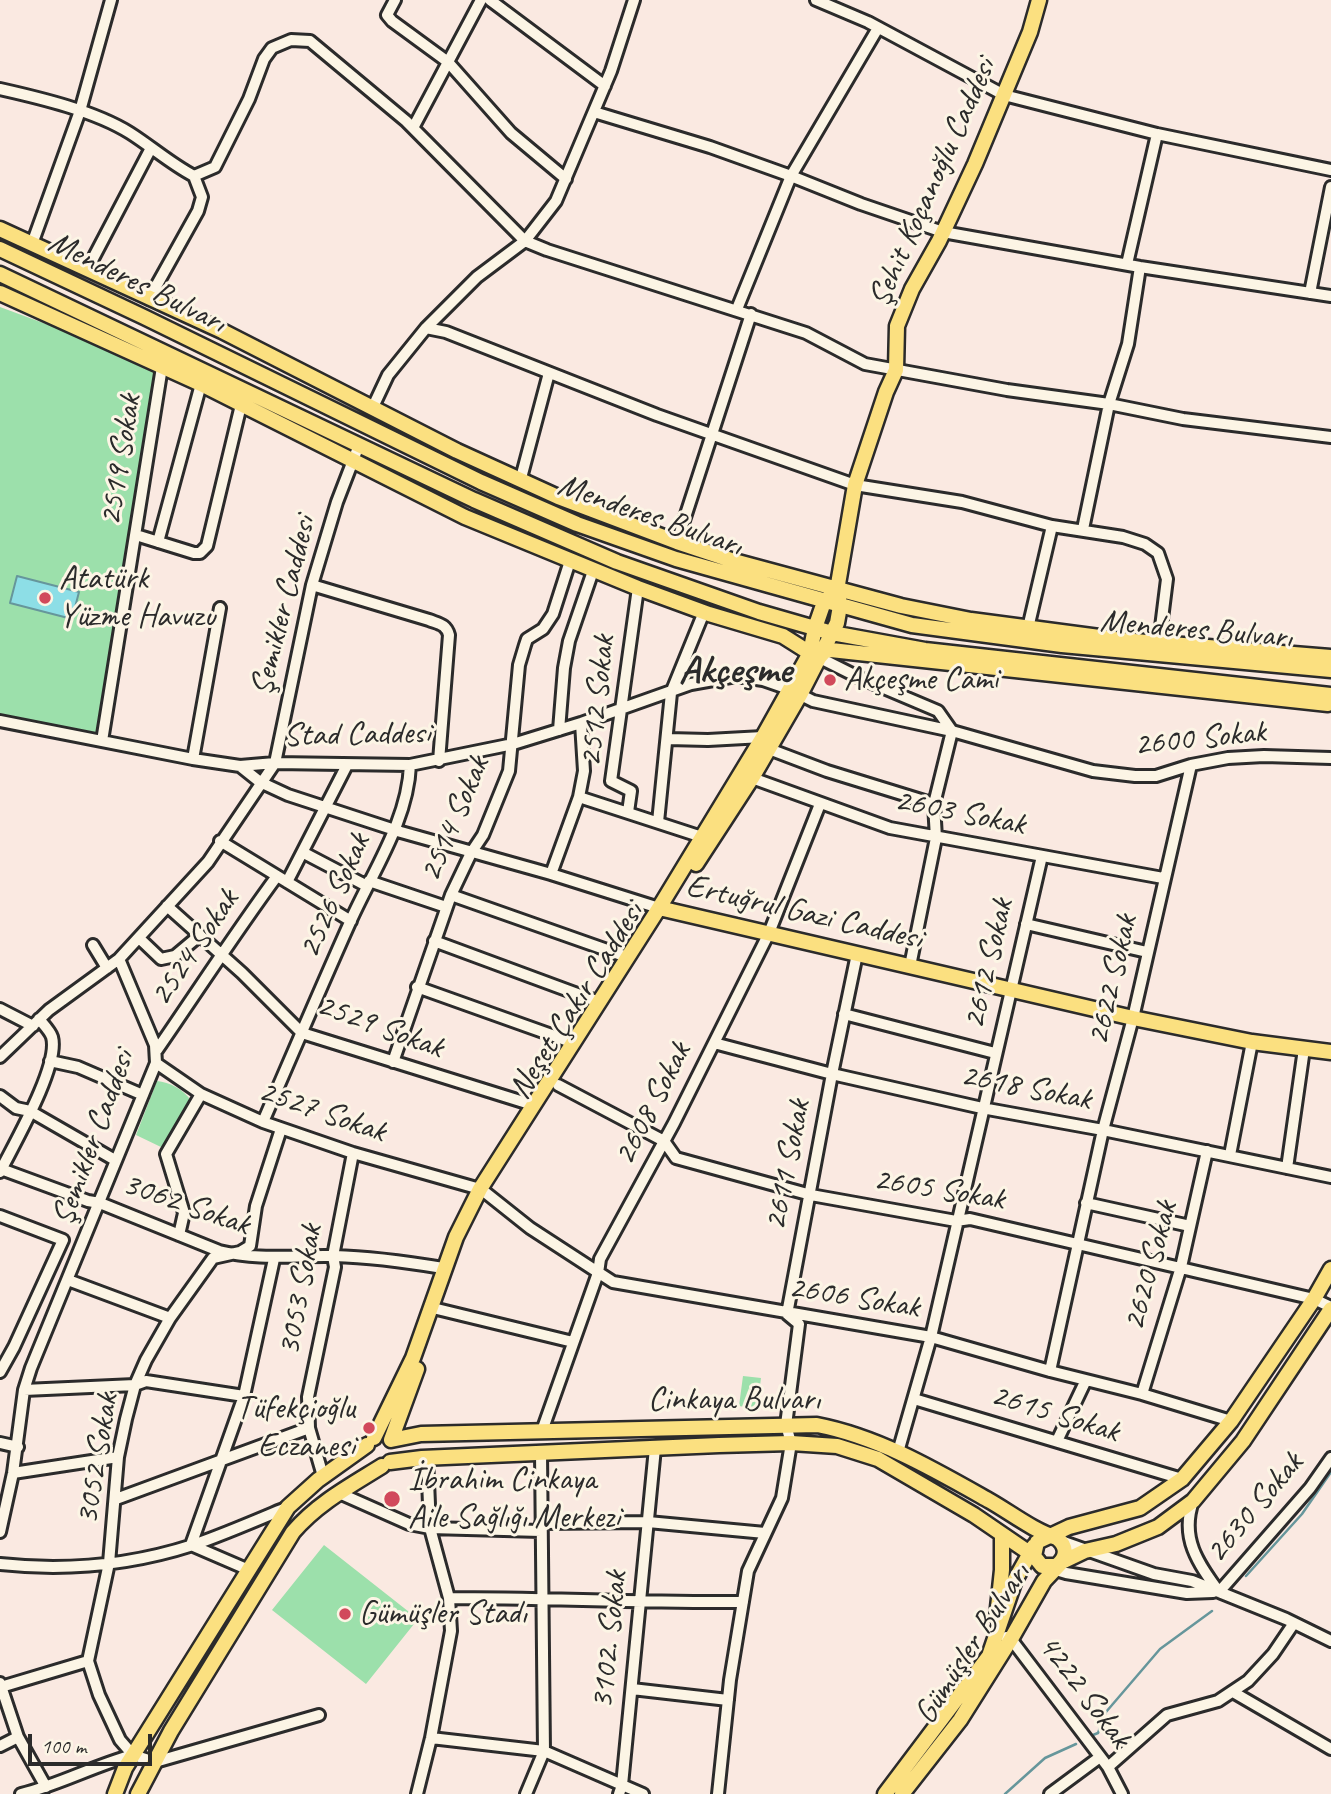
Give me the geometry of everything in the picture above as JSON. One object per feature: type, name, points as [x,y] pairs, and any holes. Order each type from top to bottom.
[{"type":"main road","name":"Şehit Koçanoğlu Caddesi","points":[[837,590],[855,485],[896,370],[897,326],[912,289],[943,232],[1004,95],[1030,32],[1039,0]]},
{"type":"main road","points":[[0,229],[222,331],[457,451],[558,496],[734,561],[901,606],[1028,628],[1159,643],[1331,657]]},
{"type":"main road","name":"Menderes Bulvarı","points":[[0,249],[481,482],[577,524],[676,559],[912,625],[1076,647],[1331,670]]},
{"type":"main road","name":"Menderes Bulvarı","points":[[0,274],[165,361],[359,445],[474,500],[617,562],[759,612],[832,634],[925,650],[1331,695]]},
{"type":"main road","points":[[0,293],[165,361],[241,405],[465,517],[638,588],[783,636],[814,656],[831,650],[1331,705]]},
{"type":"main road","points":[[815,628],[824,602],[837,590]]},
{"type":"main road","points":[[837,590],[840,606]]},
{"type":"main road","name":"Neşet Çakır Caddesi","points":[[391,1440],[458,1249],[483,1191],[558,1085],[663,909],[702,837],[766,743],[814,656],[832,634],[840,606]]},
{"type":"main road","name":"Neşet Çakır Caddesi","points":[[814,656],[815,628]]},
{"type":"main road","name":"Neşet Çakır Caddesi","points":[[371,1441],[413,1358],[456,1237],[534,1105],[627,957],[752,778],[766,743]]},
{"type":"main road","name":"Ertuğrul Gazi Caddesi","points":[[663,909],[1133,1018],[1252,1042],[1331,1052]]},
{"type":"main road","name":"Gümüşler Bulvarı","points":[[902,1794],[960,1720],[1001,1636],[1015,1580],[1043,1545],[1069,1527],[1140,1508],[1181,1479],[1231,1421],[1314,1299],[1331,1269]]},
{"type":"main road","name":"Gümüşler Bulvarı","points":[[885,1794],[1055,1566],[1085,1551],[1116,1544],[1158,1527],[1193,1501],[1243,1441],[1331,1308]]},
{"type":"main road","name":"Cinkaya Bulvarı","points":[[391,1440],[421,1434],[817,1425],[846,1431],[898,1452],[1043,1545]]},
{"type":"main road","points":[[116,1794],[125,1768],[288,1507],[323,1476],[371,1441],[383,1436],[391,1440],[396,1452],[386,1464],[369,1460],[371,1441]]},
{"type":"main road","name":"Cinkaya Bulvarı","points":[[138,1794],[293,1532],[307,1516],[386,1464],[427,1457],[791,1443],[837,1446],[878,1459],[974,1515],[1002,1535],[1043,1545]]},
{"type":"main road","points":[[1001,1636],[1002,1535]]},
{"type":"main road","points":[[1043,1545],[1065,1552],[1055,1566],[1042,1566],[1043,1545]]},
{"type":"street","points":[[32,244],[80,111],[111,0]]},
{"type":"street","points":[[395,0],[387,15],[448,62],[511,132],[566,179]]},
{"type":"street","points":[[413,128],[481,0]]},
{"type":"street","points":[[490,0],[605,86]]},
{"type":"street","points":[[372,409],[388,375],[426,328],[477,277],[525,241],[556,201],[605,86],[634,0]]},
{"type":"street","points":[[816,0],[878,28],[1004,95],[1157,134],[1331,170]]},
{"type":"street","points":[[737,309],[791,176],[878,28]]},
{"type":"street","points":[[194,176],[215,167],[272,48],[291,40],[310,41],[413,128],[525,241],[806,333],[865,363],[1007,390],[1110,404],[1183,419],[1331,437]]},
{"type":"street","points":[[0,89],[80,111],[129,132],[174,166],[194,176],[202,197],[198,211],[149,299]]},
{"type":"street","points":[[594,112],[710,147],[943,232],[1140,267],[1331,296]]},
{"type":"street","points":[[1127,264],[1157,134]]},
{"type":"street","points":[[87,270],[150,148]]},
{"type":"street","points":[[1310,293],[1331,187]]},
{"type":"street","points":[[1083,529],[1110,404],[1128,344],[1140,267]]},
{"type":"street","points":[[677,542],[751,314]]},
{"type":"street","points":[[426,328],[446,332],[713,435],[855,485],[962,502],[1052,526],[1083,529],[1145,544],[1157,553],[1167,579],[1159,643]]},
{"type":"street","name":"2519 Sokak","points":[[102,741],[165,361]]},
{"type":"street","points":[[521,478],[549,373]]},
{"type":"street","points":[[158,542],[201,384]]},
{"type":"street","points":[[136,534],[194,553],[200,553],[207,546],[241,405]]},
{"type":"street","name":"Şemikler Caddesi","points":[[0,1532],[18,1447],[24,1390],[31,1368],[156,1063],[157,1050],[119,959],[208,862],[275,763],[312,585],[337,502],[359,445]]},
{"type":"street","points":[[1028,628],[1052,526]]},
{"type":"street","name":"2514 Sokak","points":[[393,1062],[446,906],[471,853],[483,835],[509,771],[519,665],[527,639],[543,629],[553,614],[570,561]]},
{"type":"street","points":[[559,730],[569,641],[593,571]]},
{"type":"street","points":[[312,585],[443,625],[449,635],[439,761]]},
{"type":"street","name":"2512 Sokak","points":[[628,812],[631,792],[611,781],[638,588]]},
{"type":"street","points":[[193,759],[220,608]]},
{"type":"street","points":[[657,822],[671,693],[704,612]]},
{"type":"street","points":[[814,656],[939,711],[952,731],[934,804],[936,838],[910,966]]},
{"type":"street","name":"Stad Caddesi","points":[[0,721],[240,766],[275,763],[410,765],[513,744],[671,693],[691,684],[736,676],[763,680],[795,692]]},
{"type":"street","name":"2600 Sokak","points":[[795,692],[813,701],[952,731],[1093,771],[1156,776],[1191,765],[1228,758],[1331,758]]},
{"type":"street","points":[[551,874],[579,797],[584,771],[581,723]]},
{"type":"street","points":[[668,739],[766,743],[851,779],[934,804]]},
{"type":"street","name":"2524 Sokak","points":[[287,883],[347,765]]},
{"type":"street","name":"2526 Sokak","points":[[263,1122],[393,830],[409,788],[410,765]]},
{"type":"street","name":"2622 Sokak","points":[[1050,1371],[1086,1203],[1133,1018],[1191,765]]},
{"type":"street","name":"Ertuğrul Gazi Caddesi","points":[[240,766],[260,782],[326,808],[663,909]]},
{"type":"street","name":"2603 Sokak","points":[[752,778],[890,828],[1163,878]]},
{"type":"street","points":[[579,797],[702,837]]},
{"type":"street","name":"2608 Sokak","points":[[542,1430],[598,1273],[600,1259],[664,1141],[769,933],[820,804]]},
{"type":"street","points":[[220,841],[351,921]]},
{"type":"street","points":[[304,853],[368,884],[446,906]]},
{"type":"street","name":"2612 Sokak","points":[[898,1452],[931,1337],[1042,856]]},
{"type":"street","name":"2524 Sokak","points":[[157,1050],[220,953],[276,876]]},
{"type":"street","points":[[451,895],[627,957]]},
{"type":"street","name":"2529 Sokak","points":[[167,906],[302,1033],[534,1105]]},
{"type":"street","points":[[1026,924],[1147,952]]},
{"type":"street","points":[[139,938],[161,959],[175,956],[200,935]]},
{"type":"street","points":[[434,941],[599,1002]]},
{"type":"street","points":[[93,945],[107,968]]},
{"type":"street","name":"2611 Sokak","points":[[786,1424],[799,1324],[787,1314],[857,954]]},
{"type":"street","points":[[0,1058],[36,1023],[119,959]]},
{"type":"street","points":[[417,987],[574,1043]]},
{"type":"street","points":[[0,1010],[36,1023],[52,1036],[46,1076],[1,1171]]},
{"type":"street","points":[[844,1014],[995,1053]]},
{"type":"street","points":[[1230,1155],[1252,1042]]},
{"type":"street","name":"2618 Sokak","points":[[713,1043],[832,1074],[982,1108],[1331,1177]]},
{"type":"street","points":[[1287,1168],[1304,1049]]},
{"type":"street","points":[[50,1061],[78,1068],[143,1095]]},
{"type":"street","name":"2527 Sokak","points":[[156,1063],[201,1094],[263,1122],[353,1153],[483,1191]]},
{"type":"street","name":"2605 Sokak","points":[[558,1085],[664,1141],[676,1158],[811,1195],[957,1221],[970,1219],[1077,1243],[1314,1299],[1331,1308]]},
{"type":"street","points":[[179,1235],[184,1213],[166,1154],[201,1094]]},
{"type":"street","points":[[0,1096],[16,1108],[30,1111],[115,1160]]},
{"type":"street","name":"3052 Sokak","points":[[133,1755],[120,1740],[99,1696],[88,1661],[109,1563],[118,1457],[125,1419],[135,1385],[157,1338],[213,1258],[247,1250],[250,1246],[256,1206],[281,1129]]},
{"type":"street","name":"2620 Sokak","points":[[1142,1394],[1181,1267],[1207,1151]]},
{"type":"street","name":"3053 Sokak","points":[[323,1476],[309,1428],[308,1397],[335,1267],[333,1256],[353,1153]]},
{"type":"street","name":"3062 Sokak","points":[[1,1171],[100,1203],[229,1253],[274,1259],[333,1256],[393,1260],[443,1268]]},
{"type":"street","name":"2606 Sokak","points":[[483,1191],[530,1228],[613,1282],[931,1337],[1231,1421]]},
{"type":"street","points":[[1086,1203],[1190,1226]]},
{"type":"street","points":[[0,1216],[63,1240],[1,1369]]},
{"type":"street","points":[[191,1545],[243,1396],[274,1259]]},
{"type":"street","points":[[68,1280],[170,1318]]},
{"type":"street","points":[[438,1309],[573,1342]]},
{"type":"street","points":[[1057,1441],[1086,1380]]},
{"type":"street","points":[[24,1390],[135,1385],[146,1381],[243,1396]]},
{"type":"street","name":"2615 Sokak","points":[[914,1399],[1181,1479]]},
{"type":"street","points":[[718,1794],[728,1700],[748,1571],[782,1498],[791,1443],[786,1424]]},
{"type":"street","points":[[116,1499],[309,1428]]},
{"type":"street","points":[[0,1443],[18,1447]]},
{"type":"street","name":"3102. Sokak","points":[[621,1789],[655,1448]]},
{"type":"street","points":[[526,1794],[544,1751],[541,1453]]},
{"type":"street","points":[[13,1473],[118,1457]]},
{"type":"street","points":[[417,1794],[431,1738],[451,1630],[449,1598],[430,1528],[427,1457]]},
{"type":"street","name":"2630 Sokak","points":[[1219,1592],[1310,1488],[1331,1458]]},
{"type":"street","points":[[339,1493],[409,1524],[430,1528],[648,1522],[765,1533]]},
{"type":"street","points":[[1193,1501],[1188,1517],[1190,1538],[1203,1569],[1219,1592]]},
{"type":"street","points":[[0,1564],[90,1566],[109,1563],[191,1545],[288,1507]]},
{"type":"street","points":[[191,1545],[248,1570]]},
{"type":"street","points":[[1043,1545],[1085,1551],[1154,1574],[1192,1581],[1330,1639]]},
{"type":"street","points":[[1055,1566],[1187,1593],[1219,1592]]},
{"type":"street","points":[[449,1598],[542,1598],[640,1603],[743,1602]]},
{"type":"street","points":[[1108,1767],[1167,1715],[1206,1706],[1233,1692],[1262,1667],[1294,1623]]},
{"type":"street","name":"4222 Sokak","points":[[1001,1636],[1108,1767],[1122,1794]]},
{"type":"street","points":[[46,1787],[18,1737],[0,1685],[88,1661]]},
{"type":"street","points":[[632,1689],[728,1700]]},
{"type":"street","points":[[1233,1692],[1331,1749]]},
{"type":"street","points":[[21,1794],[46,1787],[110,1761],[133,1755],[155,1762],[319,1716]]},
{"type":"street","points":[[0,1746],[18,1737]]},
{"type":"street","points":[[431,1738],[544,1751],[621,1789],[643,1794]]},
{"type":"street","points":[[1050,1794],[1100,1757]]},
{"type":"green space","points":[[0,307],[162,367],[102,741],[0,718]]},
{"type":"green space","points":[[157,1081],[176,1087],[191,1101],[163,1148],[136,1135]]},
{"type":"green space","points":[[743,1376],[761,1378],[757,1409],[739,1406]]},
{"type":"green space","name":"Gümüşler Stadı","points":[[324,1545],[418,1619],[366,1684],[272,1610]]},
{"type":"water","name":"Atatürk Yüzme Havuzu","points":[[17,576],[79,592],[72,619],[10,603]]},
{"type":"waterway","points":[[1246,1576],[1302,1514],[1331,1472]]},
{"type":"waterway","points":[[1093,1735],[1098,1733],[1106,1712],[1160,1649],[1212,1611]]},
{"type":"waterway","points":[[1005,1794],[1045,1758],[1076,1744]]},
{"type":"place","name":"Atatürk Yüzme Havuzu","points":[[45,598]]},
{"type":"place","name":"Akçeşme Cami","points":[[830,680]]},
{"type":"place","name":"Tüfekçioğlu Eczanesi","points":[[369,1428]]},
{"type":"place","name":"İbrahim Cinkaya Aile Sağlığı Merkezi","points":[[392,1499]]},
{"type":"place","name":"Gümüşler Stadı","points":[[345,1614]]},
{"type":"district","name":"Akçeşme","points":[[735,672]]}]
